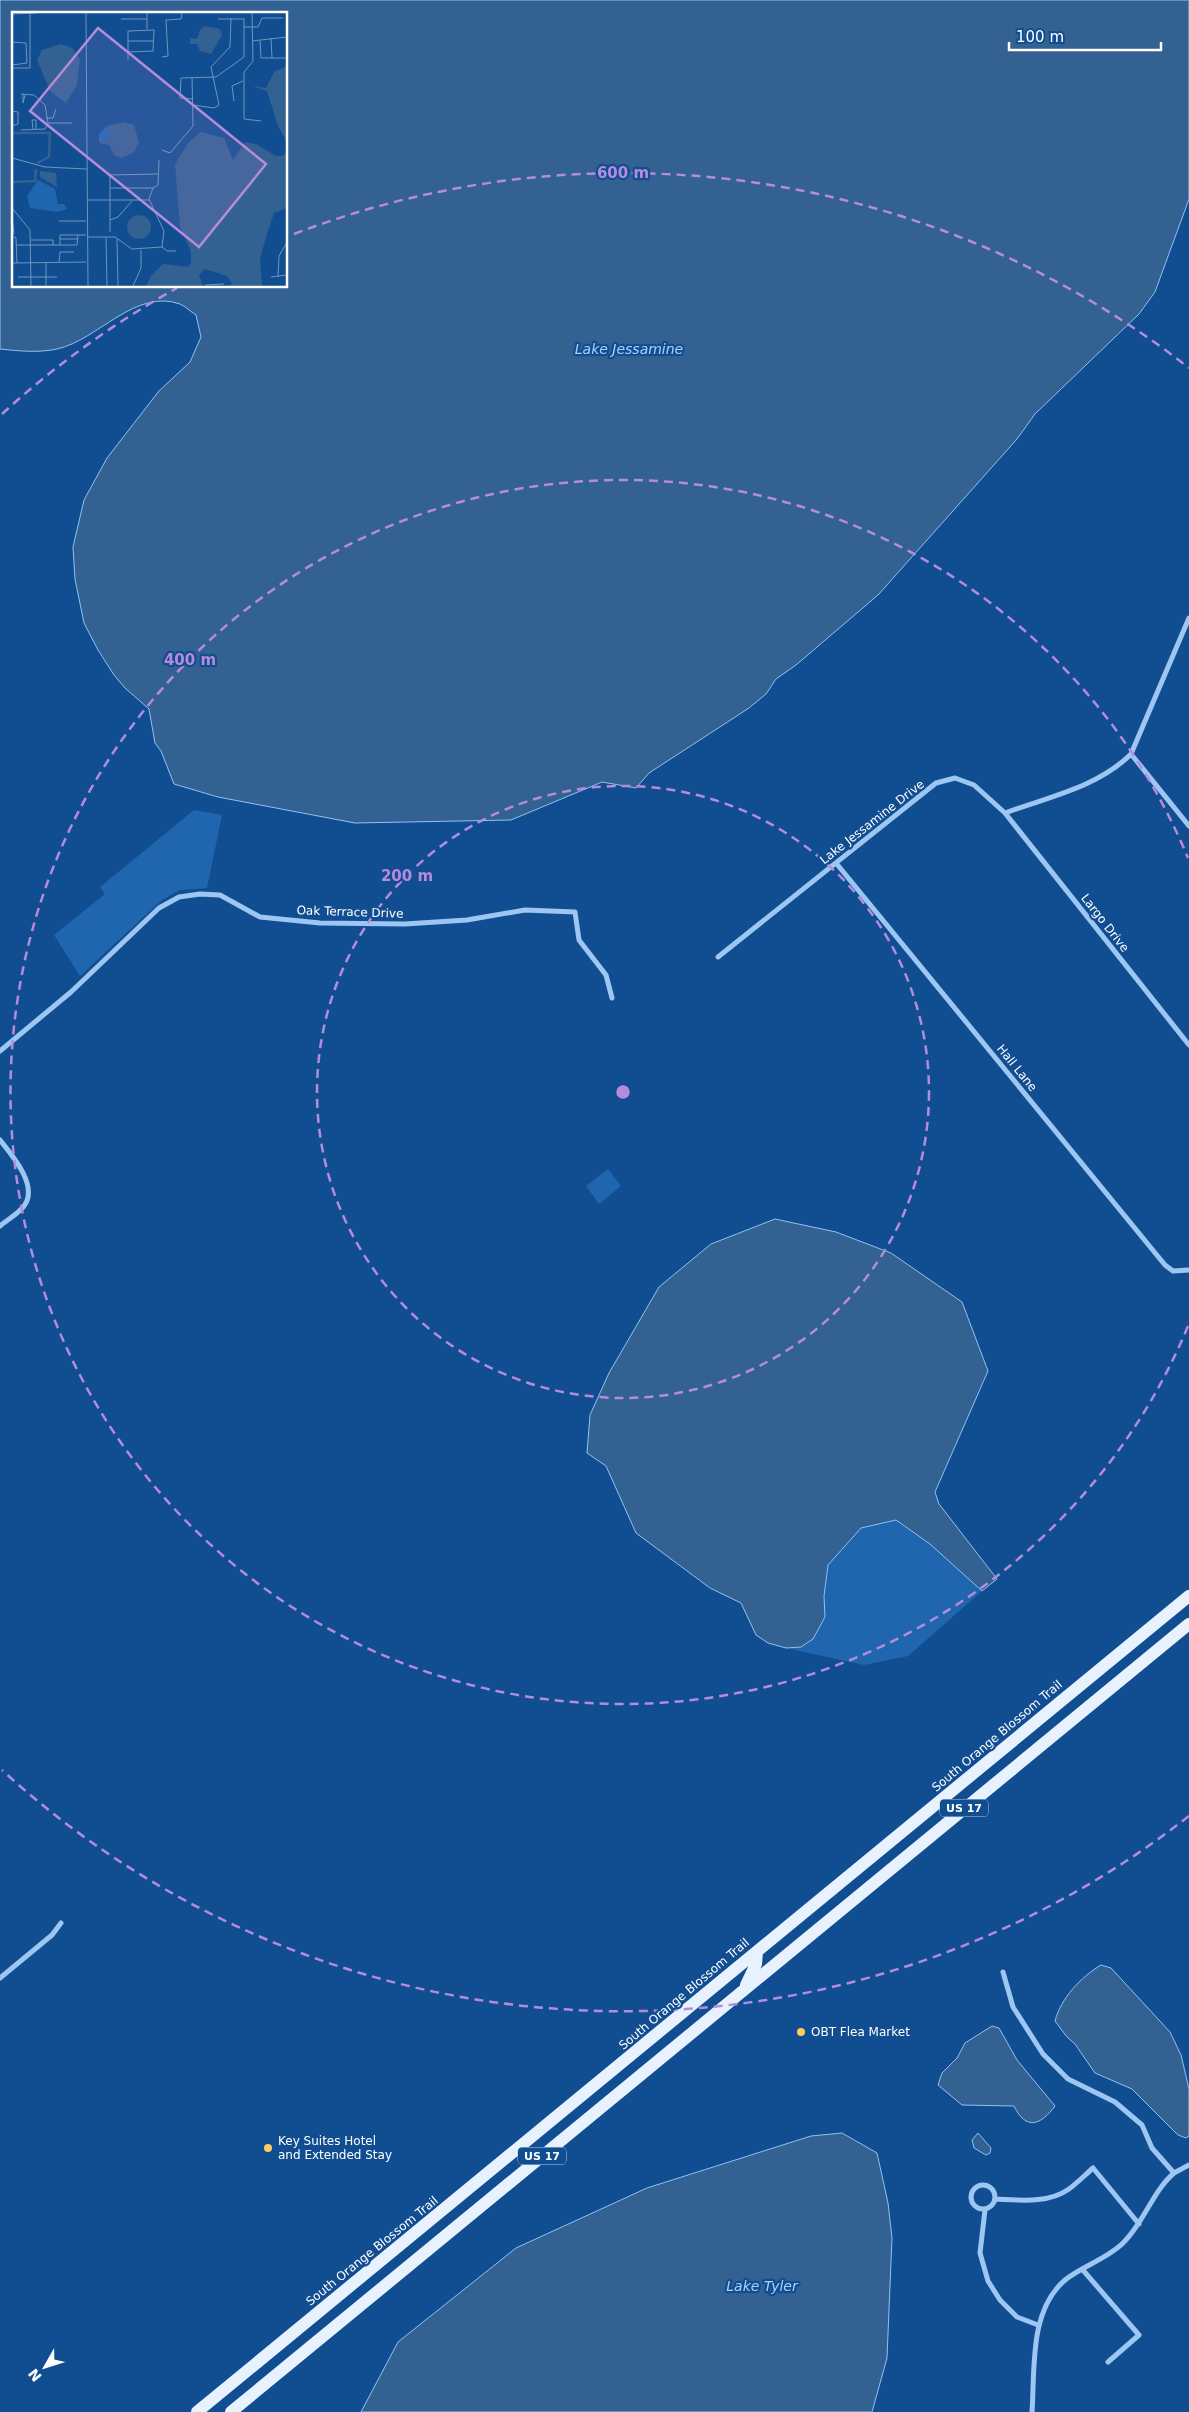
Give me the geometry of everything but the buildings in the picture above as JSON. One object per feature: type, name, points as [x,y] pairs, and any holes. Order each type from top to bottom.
[{"type":"main road","name":"South Orange Blossom Trail","points":[[197,2412],[1189,1596]]},
{"type":"main road","name":"US 17","points":[[231,2412],[1189,1624]]},
{"type":"main road","points":[[905,1857],[904,1846],[908,1834],[922,1816]]},
{"type":"main road","points":[[740,1993],[752,1975],[756,1964],[756,1952]]},
{"type":"main road","points":[[440,2240],[438,2230],[443,2218],[460,2197]]},
{"type":"main road","points":[[389,2282],[404,2262],[408,2251],[408,2239]]},
{"type":"street","points":[[1005,813],[1101,778],[1118,767],[1131,754],[1189,618]]},
{"type":"street","points":[[1131,754],[1189,826]]},
{"type":"street","name":"Lake Jessamine Drive","points":[[718,957],[936,783],[955,778],[974,785],[1005,813]]},
{"type":"street","name":"Largo Drive","points":[[1005,813],[1189,1045]]},
{"type":"street","name":"Hall Lane","points":[[836,863],[1165,1265],[1173,1271],[1189,1270]]},
{"type":"street","name":"Oak Terrace Drive","points":[[2,1049],[71,992],[159,908],[179,897],[200,894],[220,895],[260,916],[320,923],[405,924],[467,920],[525,910],[574,912],[579,940],[606,975],[612,998]]},
{"type":"street","points":[[0,1042],[2,1049]]},
{"type":"street","points":[[0,1140],[24,1174],[28,1191],[25,1206],[0,1226]]},
{"type":"street","points":[[0,1978],[52,1935],[61,1923]]},
{"type":"street","points":[[1003,1972],[1013,2007],[1043,2054],[1068,2079],[1115,2102],[1142,2125],[1152,2148],[1174,2173]]},
{"type":"street","points":[[1032,2412],[1038,2325],[1050,2296],[1066,2279],[1122,2244],[1139,2224],[1166,2181],[1174,2173],[1189,2165]]},
{"type":"street","points":[[995,2199],[1035,2200],[1053,2196],[1068,2190],[1093,2168],[1139,2224]]},
{"type":"street","points":[[981,2185],[990,2187],[995,2199],[993,2205],[985,2210],[979,2209],[972,2204],[970,2195],[973,2189],[981,2185]]},
{"type":"street","points":[[985,2210],[980,2253],[988,2281],[1000,2300],[1017,2317],[1038,2325]]},
{"type":"street","points":[[1082,2269],[1139,2335],[1108,2362]]},
{"type":"shaded area","points":[[194,810],[222,815],[207,888],[180,890],[162,900],[80,976],[54,935],[105,894],[100,887]]},
{"type":"shaded area","points":[[608,1169],[621,1186],[599,1204],[586,1186]]},
{"type":"shaded area","points":[[896,1520],[930,1544],[982,1591],[908,1656],[864,1665],[786,1648],[801,1647],[813,1639],[825,1617],[824,1596],[828,1565],[861,1528]]},
{"type":"water","name":"Lake Jessamine","points":[[0,0],[1189,0],[1189,199],[1155,292],[1139,314],[1035,414],[1017,439],[878,595],[796,665],[776,679],[766,694],[749,708],[649,773],[636,788],[602,782],[511,820],[355,823],[218,797],[174,784],[161,751],[155,743],[149,709],[125,688],[114,675],[84,623],[75,579],[73,547],[84,500],[107,458],[159,391],[190,362],[201,337],[196,315],[180,304],[163,301],[148,303],[117,317],[72,344],[50,350],[22,351],[0,349]]},
{"type":"water","points":[[775,1219],[836,1232],[891,1253],[962,1302],[988,1371],[935,1492],[939,1504],[997,1579],[982,1591],[930,1544],[896,1520],[861,1528],[828,1565],[824,1596],[825,1617],[813,1639],[801,1647],[786,1648],[768,1643],[756,1635],[741,1603],[710,1588],[636,1533],[606,1466],[587,1453],[590,1415],[609,1373],[659,1287],[711,1244]]},
{"type":"water","points":[[1101,1965],[1111,1968],[1170,2032],[1181,2055],[1189,2089],[1189,2136],[1186,2138],[1178,2135],[1132,2089],[1095,2073],[1075,2044],[1055,2021],[1067,1996],[1079,1982]]},
{"type":"water","points":[[992,2026],[999,2028],[1017,2060],[1055,2106],[1039,2121],[1029,2122],[1024,2119],[1014,2106],[962,2105],[938,2085],[942,2073],[957,2058],[965,2043]]},
{"type":"water","name":"Lake Tyler","points":[[842,2133],[877,2153],[888,2203],[892,2238],[887,2358],[872,2412],[361,2412],[398,2342],[516,2248],[647,2188],[811,2136]]},
{"type":"water","points":[[978,2133],[991,2148],[990,2153],[986,2155],[974,2148],[972,2140]]},
{"type":"place","name":"OBT Flea Market","points":[[801,2032]]},
{"type":"place","name":"Key Suites Hotel and Extended Stay","points":[[268,2148]]}]
